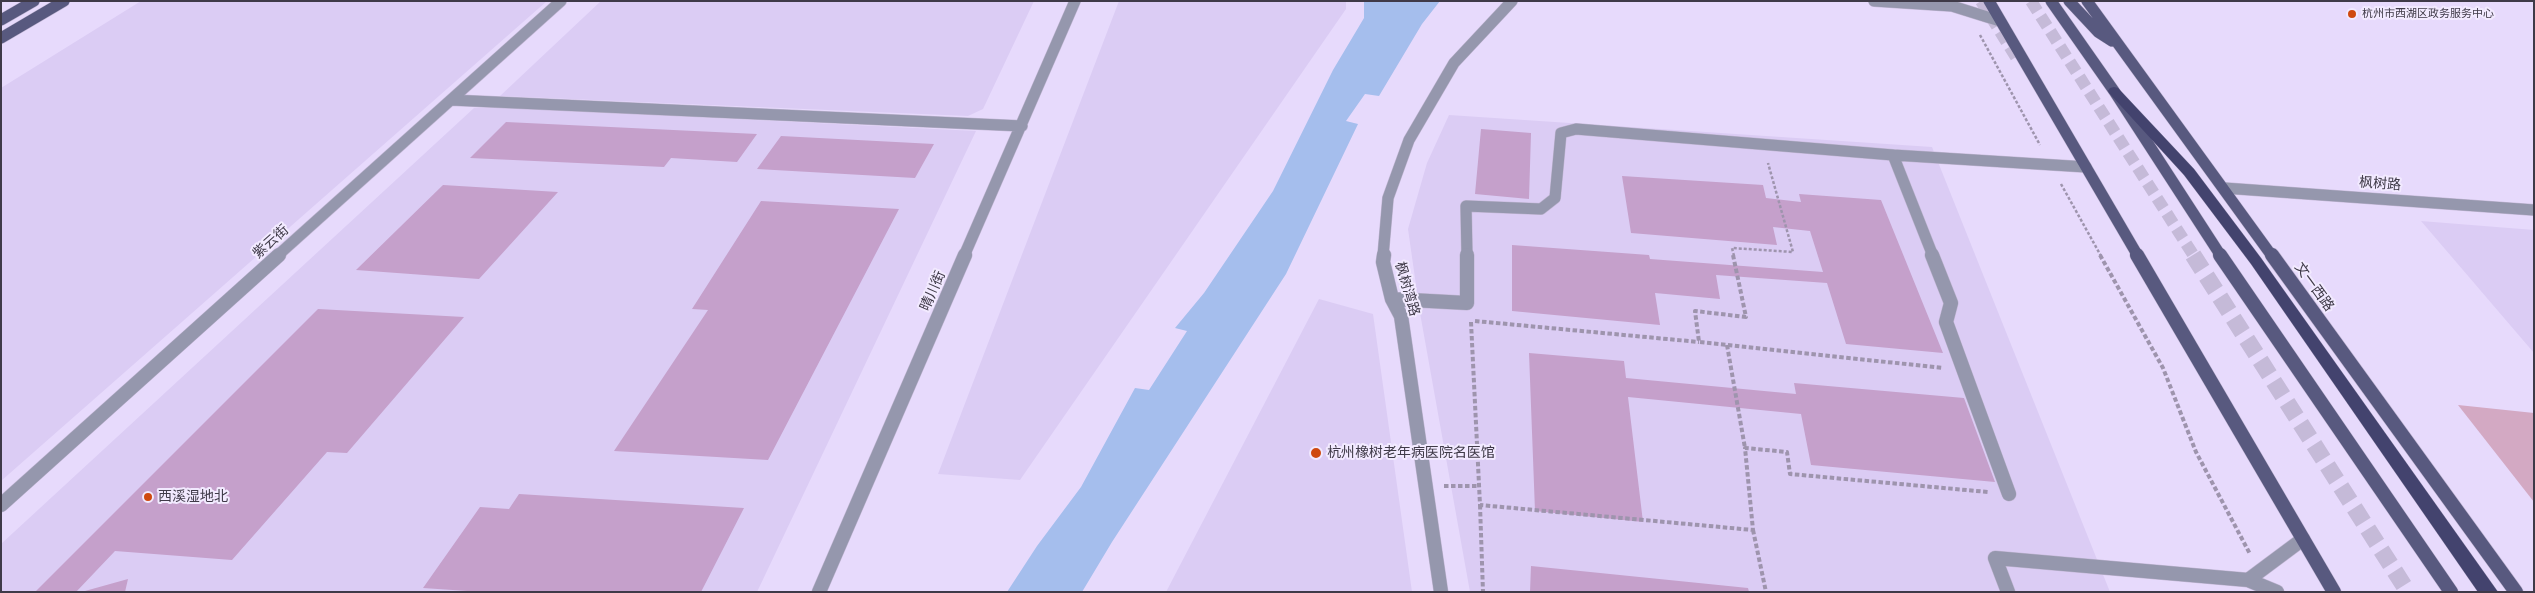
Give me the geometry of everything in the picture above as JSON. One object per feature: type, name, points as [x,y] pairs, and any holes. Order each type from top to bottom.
[{"type":"highway","points":[[2114,91],[2189,172],[2245,246],[2489,592]]},
{"type":"main road","points":[[1,20],[34,1]]},
{"type":"main road","points":[[1,38],[64,1]]},
{"type":"main road","points":[[1989,1],[2334,592]]},
{"type":"main road","points":[[2051,1],[2114,91],[2229,269],[2451,592]]},
{"type":"main road","points":[[2069,1],[2098,32],[2118,45]]},
{"type":"main road","name":"文一西路","points":[[2087,1],[2516,592]]},
{"type":"street","name":"紫云街","points":[[1,505],[561,1]]},
{"type":"street","name":"晴川街","points":[[819,592],[1075,1]]},
{"type":"street","name":"枫树湾路","points":[[1441,592],[1401,316],[1392,299],[1383,262],[1388,198],[1409,140],[1454,63],[1512,1]]},
{"type":"street","points":[[1874,1],[1952,6],[2000,20]]},
{"type":"street","points":[[1952,6],[1972,1]]},
{"type":"street","points":[[451,100],[1022,126]]},
{"type":"street","points":[[1392,299],[1467,303],[1466,206],[1541,209],[1555,198],[1561,133],[1576,129],[1764,146],[2086,167]]},
{"type":"street","points":[[1893,155],[1951,303],[1946,322],[2009,494]]},
{"type":"street","name":"枫树路","points":[[2224,188],[2534,210]]},
{"type":"street","points":[[2253,575],[2303,539]]},
{"type":"street","points":[[2008,592],[1995,558],[2253,575],[2277,592]]},
{"type":"path","points":[[1966,10],[2163,368],[2196,452],[2253,575]]},
{"type":"path","points":[[1699,342],[1695,311],[1746,317],[1732,248],[1793,252],[1764,146]]},
{"type":"path","points":[[1483,592],[1471,320],[1963,370]]},
{"type":"path","points":[[1727,345],[1745,448],[1753,530],[1766,592]]},
{"type":"path","points":[[1745,448],[1787,452],[1790,474],[2009,494]]},
{"type":"path","points":[[1426,486],[1479,486]]},
{"type":"path","points":[[1480,505],[1753,530]]},
{"type":"shaded area","points":[[141,1],[547,1],[1,481],[1,88]]},
{"type":"shaded area","points":[[601,1],[1034,1],[983,109],[968,116],[500,96]]},
{"type":"shaded area","points":[[1119,1],[1346,1],[1346,9],[1020,480],[938,474]]},
{"type":"shaded area","points":[[495,107],[976,131],[757,592],[1,592],[1,544],[474,108]]},
{"type":"shaded area","points":[[1449,115],[1932,147],[2110,592],[1470,592],[1420,313],[1408,229],[1427,163]]},
{"type":"shaded area","points":[[2421,221],[2534,230],[2534,353]]},
{"type":"shaded area","name":"杭州橡树老年病医院名医馆","points":[[1319,299],[1373,314],[1412,592],[1166,592]]},
{"type":"shaded area","points":[[2458,405],[2534,413],[2534,502]]},
{"type":"water","points":[[1364,1],[1440,1],[1422,24],[1379,96],[1365,94],[1346,121],[1358,124],[1286,274],[1112,542],[1082,592],[1007,592],[1037,546],[1081,487],[1135,388],[1149,390],[1187,331],[1175,328],[1204,293],[1273,191],[1333,70],[1364,18]]},
{"type":"building","points":[[506,122],[757,134],[737,162],[671,158],[664,167],[470,158]]},
{"type":"building","points":[[1481,129],[1531,133],[1529,199],[1475,194]]},
{"type":"building","points":[[781,136],[934,144],[915,178],[757,169]]},
{"type":"building","points":[[1622,176],[1763,185],[1766,198],[1801,202],[1799,194],[1881,200],[1943,353],[1846,344],[1827,283],[1716,275],[1720,299],[1655,293],[1660,325],[1512,311],[1512,245],[1649,255],[1650,259],[1823,272],[1810,231],[1773,227],[1777,245],[1631,233]]},
{"type":"building","points":[[443,185],[558,192],[479,279],[356,270]]},
{"type":"building","points":[[761,201],[899,209],[768,460],[614,451],[708,310],[692,309]]},
{"type":"building","points":[[318,309],[464,317],[347,453],[327,452],[232,560],[115,551],[76,592],[35,592]]},
{"type":"building","points":[[1529,353],[1624,361],[1626,378],[1796,394],[1794,383],[1964,398],[1995,482],[1811,465],[1801,414],[1628,397],[1643,522],[1535,511]]},
{"type":"building","points":[[519,494],[744,508],[701,592],[482,592],[423,588],[480,507],[509,509]]},
{"type":"building","points":[[1531,566],[1748,588],[1749,592],[1530,592]]},
{"type":"building","points":[[128,579],[125,592],[85,592],[85,591]]},
{"type":"tunnel","points":[[1981,1],[2016,57]]},
{"type":"tunnel","points":[[2031,1],[2194,256]]},
{"type":"tunnel","points":[[2193,255],[2408,592]]},
{"type":"place","name":"杭州市西湖区政务服务中心","points":[[2352,14]]},
{"type":"place","name":"杭州橡树老年病医院名医馆","points":[[1316,453]]},
{"type":"place","name":"西溪湿地北","points":[[148,497]]}]
